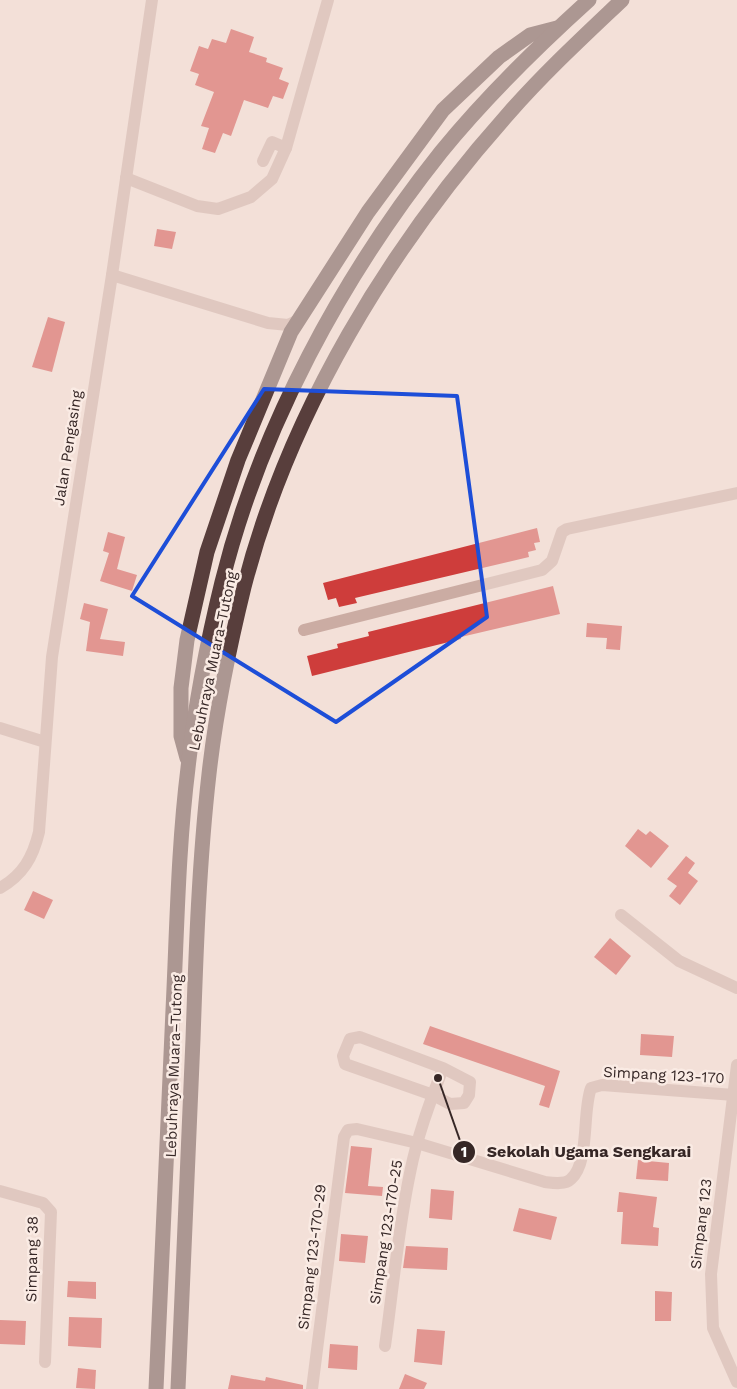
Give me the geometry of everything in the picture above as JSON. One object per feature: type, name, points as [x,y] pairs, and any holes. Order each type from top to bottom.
[{"type":"highway","name":"Lebuhraya Muara–Tutong","points":[[156,1389],[177,928],[188,762],[199,690],[223,578],[264,457],[296,385],[330,317],[374,245],[442,152],[558,28],[589,0]]},
{"type":"highway","name":"Lebuhraya Muara–Tutong","points":[[178,1389],[197,932],[209,773],[232,642],[245,584],[261,532],[286,464],[314,402],[353,327],[395,258],[461,169],[510,111],[562,57],[622,0]]},
{"type":"highway","points":[[188,762],[181,736],[181,688],[187,640],[208,552],[234,469],[285,345],[298,320],[368,212],[443,110],[499,57],[530,35],[558,28]]},
{"type":"street","name":"Jalan Pengasing","points":[[0,888],[22,871],[36,846],[39,832],[52,657],[112,275],[152,0]]},
{"type":"street","points":[[126,178],[197,206],[218,208],[251,197],[272,179],[286,148],[328,0]]},
{"type":"street","points":[[264,161],[272,142],[286,148]]},
{"type":"street","points":[[112,275],[268,323],[288,325],[298,320]]},
{"type":"street","points":[[268,323],[285,345]]},
{"type":"street","points":[[304,630],[542,570],[552,561],[562,532],[568,529],[737,493]]},
{"type":"street","points":[[0,728],[45,742]]},
{"type":"street","points":[[621,915],[679,961],[737,988]]},
{"type":"street","points":[[360,1037],[443,1068],[468,1079],[470,1088],[464,1103],[450,1104],[433,1095],[346,1064],[343,1056],[346,1044],[350,1039],[360,1037]]},
{"type":"street","name":"Simpang 123","points":[[737,1065],[711,1274],[713,1328],[737,1382]]},
{"type":"street","name":"Simpang 123-170-25","points":[[384,1346],[403,1208],[417,1142],[443,1068]]},
{"type":"street","name":"Simpang 123-170","points":[[348,1130],[357,1129],[417,1142],[545,1182],[559,1184],[570,1180],[578,1170],[582,1158],[587,1099],[591,1088],[602,1085],[734,1095]]},
{"type":"street","name":"Simpang 123-170-29","points":[[312,1389],[344,1137],[348,1130]]},
{"type":"street","name":"Simpang 38","points":[[0,1191],[43,1202],[51,1212],[45,1362]]},
{"type":"highlighted area","points":[[264,389],[457,396],[487,617],[336,722],[132,596]]},
{"type":"building","points":[[231,29],[254,37],[249,52],[267,58],[266,62],[283,68],[279,79],[289,83],[283,99],[273,96],[268,108],[244,100],[231,136],[223,133],[215,153],[202,149],[209,128],[201,126],[214,92],[195,85],[199,74],[190,71],[199,46],[208,49],[212,39],[226,43]]},
{"type":"building","points":[[157,229],[176,232],[172,249],[154,246]]},
{"type":"building","points":[[48,317],[65,322],[52,372],[32,367]]},
{"type":"building","points":[[537,528],[540,542],[534,543],[536,550],[528,552],[529,557],[355,598],[357,603],[339,607],[336,598],[328,600],[323,583]]},
{"type":"building","points":[[108,532],[125,537],[117,569],[137,575],[132,591],[100,581],[109,553],[103,551]]},
{"type":"building","points":[[553,586],[560,614],[461,637],[461,639],[312,676],[307,656],[338,648],[337,644],[369,636],[368,632]]},
{"type":"building","points":[[84,603],[108,609],[100,639],[125,642],[123,656],[86,651],[90,622],[80,619]]},
{"type":"building","points":[[587,623],[622,626],[620,650],[606,649],[607,638],[586,637]]},
{"type":"building","points":[[638,829],[646,835],[650,831],[669,846],[651,868],[625,846]]},
{"type":"building","points":[[686,856],[695,863],[688,873],[698,881],[680,905],[669,896],[677,886],[667,879]]},
{"type":"building","points":[[33,891],[53,900],[44,919],[24,910]]},
{"type":"building","points":[[610,938],[631,956],[616,975],[594,957]]},
{"type":"building","points":[[430,1026],[560,1071],[549,1108],[539,1105],[545,1086],[423,1044]]},
{"type":"building","points":[[641,1034],[674,1036],[672,1057],[640,1055]]},
{"type":"building","points":[[351,1146],[372,1148],[368,1186],[383,1187],[382,1196],[345,1193]]},
{"type":"building","points":[[638,1160],[669,1163],[668,1181],[636,1179]]},
{"type":"building","points":[[431,1189],[454,1191],[452,1220],[429,1218]]},
{"type":"building","points":[[619,1192],[657,1197],[653,1227],[659,1228],[658,1246],[621,1244],[623,1212],[617,1212]]},
{"type":"building","points":[[519,1208],[557,1217],[551,1240],[513,1231]]},
{"type":"building","points":[[341,1234],[368,1236],[365,1263],[339,1261]]},
{"type":"building","points":[[406,1246],[448,1248],[447,1270],[403,1268]]},
{"type":"building","points":[[68,1281],[96,1282],[96,1299],[67,1297]]},
{"type":"building","points":[[655,1291],[672,1292],[671,1321],[655,1321]]},
{"type":"building","points":[[69,1317],[102,1318],[101,1348],[68,1346]]},
{"type":"building","points":[[0,1320],[26,1321],[25,1345],[0,1344]]},
{"type":"building","points":[[417,1329],[445,1331],[442,1365],[414,1362]]},
{"type":"building","points":[[330,1344],[358,1346],[357,1370],[328,1368]]},
{"type":"building","points":[[78,1368],[96,1370],[95,1389],[76,1388]]},
{"type":"building","points":[[405,1374],[427,1383],[424,1389],[399,1389]]},
{"type":"building","points":[[231,1375],[265,1381],[266,1377],[303,1385],[303,1389],[228,1389]]},
{"type":"place","name":"Sekolah Ugama Sengkarai","points":[[438,1078]]}]
